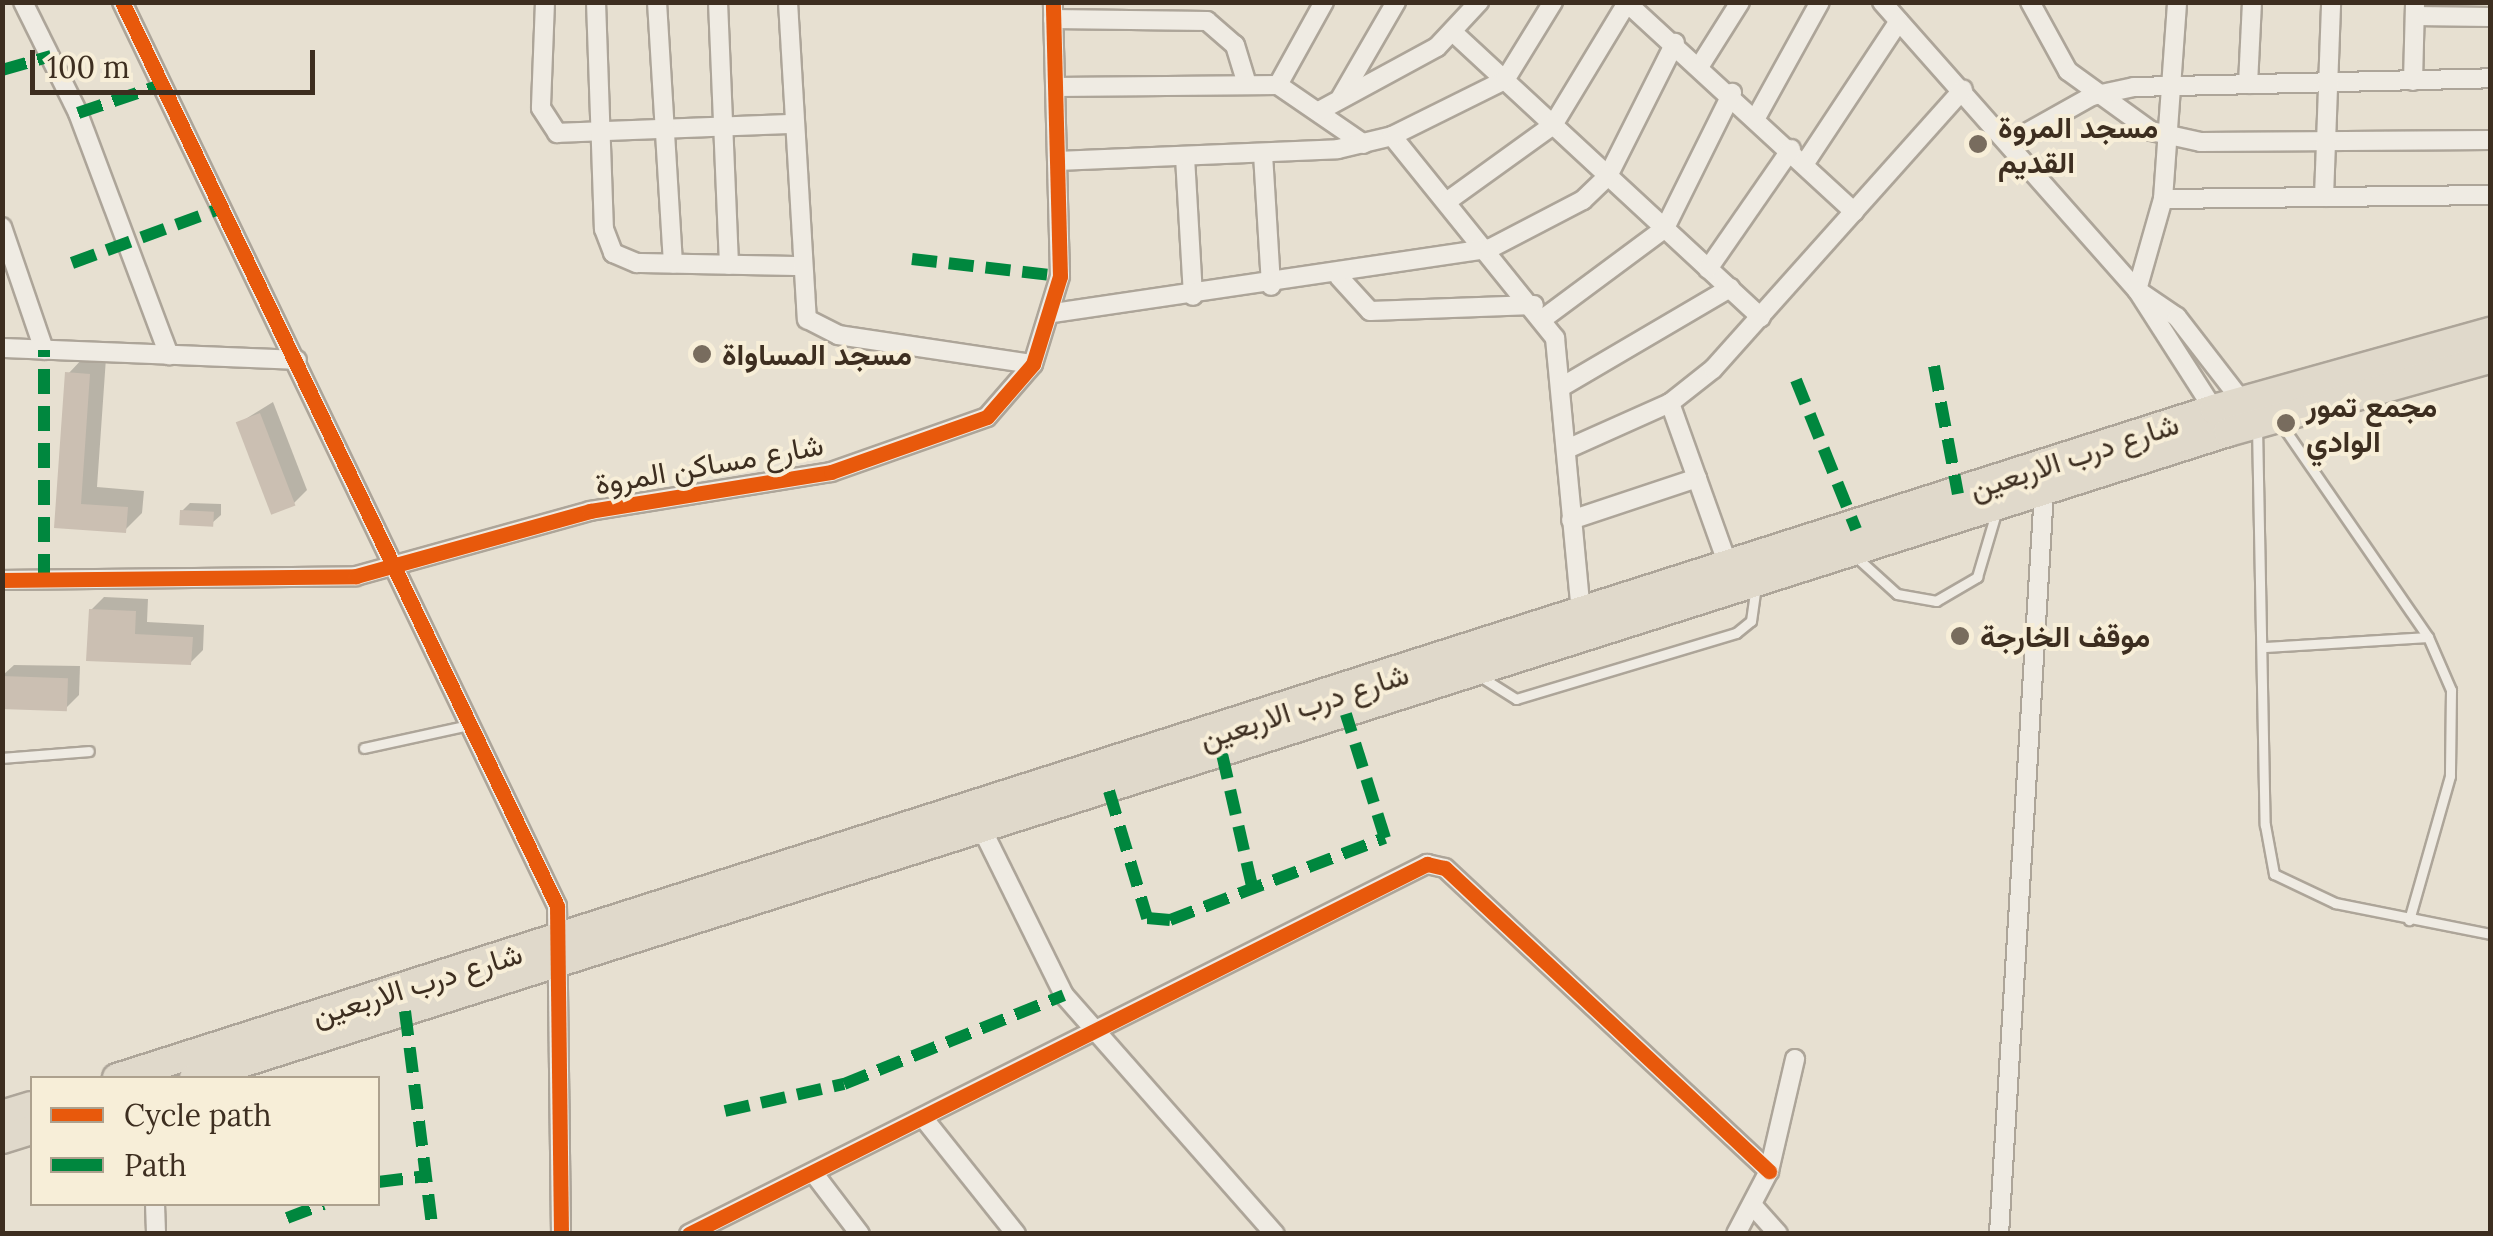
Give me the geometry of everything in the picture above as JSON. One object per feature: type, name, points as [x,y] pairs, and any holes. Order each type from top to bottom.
[{"type":"highway","name":"شارع درب الاربعين","points":[[2259,414],[2490,332]]},
{"type":"highway","name":"شارع درب الاربعين","points":[[152,1073],[982,830],[1280,725],[1476,673],[1729,568],[2221,421],[2490,359]]},
{"type":"highway","name":"شارع درب الاربعين","points":[[200,1076],[564,951],[1583,626],[1756,583],[2044,491],[2221,421]]},
{"type":"highway","points":[[2,1115],[30,1107]]},
{"type":"highway","points":[[2,1139],[30,1131]]},
{"type":"street","points":[[23,2],[78,113],[169,354]]},
{"type":"street","points":[[122,2],[550,886],[564,951],[561,1234]]},
{"type":"street","points":[[545,2],[542,116],[557,133],[793,124]]},
{"type":"street","points":[[596,2],[606,242],[624,260],[799,266]]},
{"type":"street","points":[[657,2],[672,264]]},
{"type":"street","points":[[718,2],[730,264]]},
{"type":"street","points":[[788,2],[804,310],[822,330],[1032,364]]},
{"type":"street","points":[[1278,85],[1324,2]]},
{"type":"street","points":[[1341,98],[1396,2]]},
{"type":"street","points":[[1321,110],[1455,34],[1480,2]]},
{"type":"street","points":[[1057,162],[1263,154],[1364,144],[1392,136],[1505,80],[1553,2]]},
{"type":"street","points":[[1701,64],[1740,2]]},
{"type":"street","points":[[1757,116],[1820,2]]},
{"type":"street","points":[[1882,2],[2010,142],[2137,290],[2221,421]]},
{"type":"street","points":[[2030,2],[2092,96],[2171,137],[2490,140]]},
{"type":"street","points":[[2137,290],[2163,198],[2171,137],[2177,2]]},
{"type":"street","points":[[2248,84],[2252,2]]},
{"type":"street","points":[[2324,197],[2331,2]]},
{"type":"street","points":[[1449,200],[1553,125],[1633,5],[1757,116],[1854,212]]},
{"type":"street","points":[[2413,80],[2415,9],[2490,16]]},
{"type":"street","points":[[1053,10],[1189,16],[1235,45],[1246,82]]},
{"type":"street","name":"شارع مساكن المروة","points":[[2,580],[250,584],[397,568],[590,511],[881,459],[987,417],[1032,364],[1053,313],[1057,162],[1053,10]]},
{"type":"street","points":[[1708,268],[1899,20]]},
{"type":"street","points":[[1455,34],[1761,318]]},
{"type":"street","points":[[1053,313],[1339,277],[1490,249],[1582,200],[1608,176],[1674,44]]},
{"type":"street","points":[[2010,142],[2092,96],[2174,85],[2490,78]]},
{"type":"street","points":[[1055,88],[1246,82],[1278,85],[1321,110],[1364,144]]},
{"type":"street","points":[[1567,450],[1670,403],[1761,318],[1962,89]]},
{"type":"street","points":[[1339,277],[1370,311],[1539,312],[1665,228],[1732,93]]},
{"type":"street","points":[[1392,136],[1539,312],[1563,386],[1571,520],[1583,626]]},
{"type":"street","points":[[1263,154],[1270,286]]},
{"type":"street","points":[[1185,156],[1193,296]]},
{"type":"street","points":[[2163,198],[2490,196]]},
{"type":"street","points":[[2,227],[44,350]]},
{"type":"street","points":[[1563,386],[1730,288]]},
{"type":"street","points":[[2137,290],[2177,317],[2259,414]]},
{"type":"street","points":[[2,348],[297,360]]},
{"type":"street","points":[[1670,403],[1729,568]]},
{"type":"street","points":[[1571,520],[1697,478]]},
{"type":"street","points":[[1999,1234],[2044,491]]},
{"type":"street","points":[[982,830],[1064,995],[1274,1234]]},
{"type":"street","points":[[689,1234],[925,1120],[1399,873],[1438,864],[1769,1171]]},
{"type":"street","points":[[1736,1234],[1754,1207],[1769,1171],[1795,1059]]},
{"type":"street","points":[[925,1120],[1016,1234]]},
{"type":"street","points":[[814,1175],[860,1234]]},
{"type":"street","points":[[155,1206],[156,1234]]},
{"type":"street","points":[[1754,1207],[1778,1234]]},
{"type":"lane","points":[[2259,414],[2428,637],[2451,690],[2455,749],[2409,920]]},
{"type":"lane","points":[[2259,414],[2266,647],[2265,825],[2274,874],[2312,897],[2490,934]]},
{"type":"lane","points":[[1852,553],[1898,594],[1936,601],[1977,578],[1997,506]]},
{"type":"lane","points":[[1476,673],[1516,700],[1736,633],[1751,621],[1756,583]]},
{"type":"lane","points":[[2266,647],[2428,637]]},
{"type":"lane","points":[[364,748],[472,724]]},
{"type":"lane","points":[[2,758],[89,751]]},
{"type":"building","points":[[65,372],[90,374],[81,504],[128,507],[126,533],[54,528]]},
{"type":"building","points":[[260,413],[295,505],[271,515],[236,422]]},
{"type":"building","points":[[180,510],[214,512],[213,527],[179,525]]},
{"type":"building","points":[[89,609],[136,611],[135,634],[193,637],[191,665],[86,661]]},
{"type":"building","points":[[2,676],[68,678],[67,711],[2,709]]},
{"type":"marked path","points":[[2,70],[51,56]]},
{"type":"marked path","points":[[78,113],[167,83]]},
{"type":"marked path","points":[[72,263],[227,206]]},
{"type":"marked path","points":[[912,259],[1060,276]]},
{"type":"marked path","points":[[44,350],[44,579]]},
{"type":"marked path","points":[[1934,366],[1958,494]]},
{"type":"marked path","points":[[1796,380],[1856,529]]},
{"type":"marked path","points":[[1109,791],[1147,918],[1170,920],[1385,838],[1346,714]]},
{"type":"marked path","points":[[1222,754],[1252,886]]},
{"type":"marked path","points":[[725,1111],[844,1084],[1064,995]]},
{"type":"marked path","points":[[405,1011],[433,1234]]},
{"type":"marked path","points":[[380,1182],[427,1176]]},
{"type":"marked path","points":[[287,1218],[318,1206]]},
{"type":"cycle path","points":[[122,2],[557,906],[561,1234]]},
{"type":"cycle path","points":[[2,580],[356,576],[590,511],[831,472],[987,417],[1033,364],[1060,276],[1053,2]]},
{"type":"cycle path","points":[[689,1234],[1427,864],[1445,868],[1769,1171]]},
{"type":"place","name":"مسجد المروة القديم","points":[[1978,144]]},
{"type":"place","name":"مسجد المساواة","points":[[702,354]]},
{"type":"place","name":"مجمع تمور الوادي","points":[[2286,423]]},
{"type":"place","name":"موقف الخارجة","points":[[1960,636]]}]
